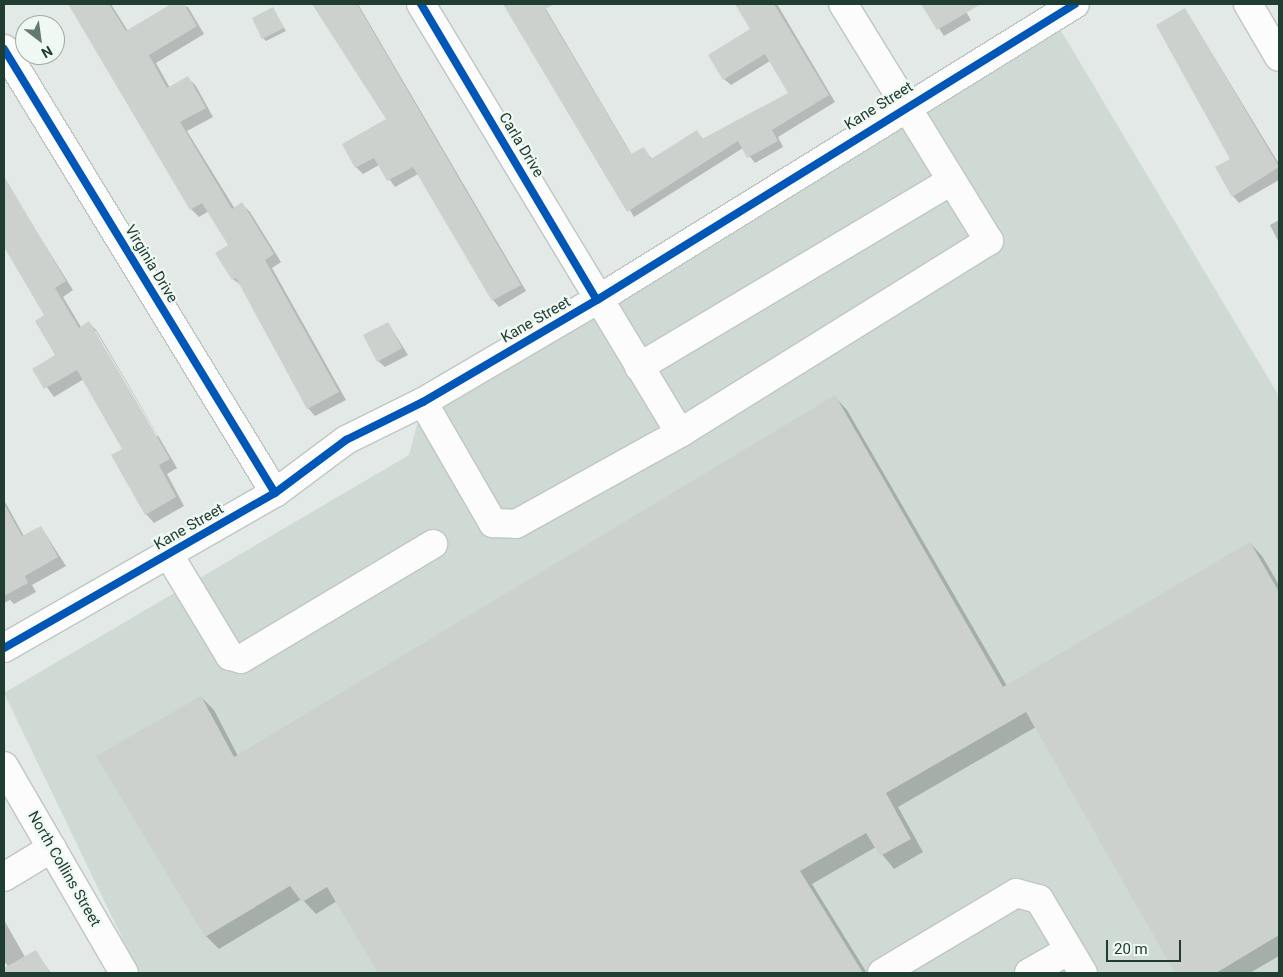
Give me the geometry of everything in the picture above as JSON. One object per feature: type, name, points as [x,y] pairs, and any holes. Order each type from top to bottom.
[{"type":"street","name":"Carla Drive","points":[[421,4],[597,300],[680,433]]},
{"type":"street","points":[[423,402],[493,523],[516,524],[680,433],[989,241],[904,106],[843,4]]},
{"type":"street","name":"Kane Street","points":[[4,648],[275,493],[346,440],[423,402],[597,300],[904,106],[1075,4]]},
{"type":"street","points":[[1248,4],[1279,57]]},
{"type":"street","name":"Virginia Drive","points":[[4,49],[275,493]]},
{"type":"street","points":[[638,367],[951,181]]},
{"type":"street","points":[[169,555],[230,656],[241,659],[433,544]]},
{"type":"street","name":"North Collins Street","points":[[4,766],[124,973]]},
{"type":"street","points":[[4,876],[52,848]]},
{"type":"street","points":[[882,973],[1016,892],[1039,899],[1083,973]]},
{"type":"street","points":[[1029,973],[1069,950]]},
{"type":"shaded area","points":[[1057,24],[1279,396],[1279,973],[139,973],[4,693],[409,455],[423,402]]},
{"type":"building","points":[[68,4],[109,4],[126,31],[171,4],[184,4],[197,26],[149,55],[167,88],[188,76],[206,108],[180,122],[232,209],[242,202],[274,254],[265,260],[339,392],[307,409],[236,278],[232,280],[215,253],[228,245],[202,203],[190,210]]},
{"type":"building","points":[[312,4],[357,4],[521,285],[492,301],[413,167],[387,181],[374,158],[355,168],[342,144],[386,119]]},
{"type":"building","points":[[503,4],[555,4],[545,9],[631,154],[644,147],[651,159],[697,130],[702,139],[788,93],[765,54],[723,80],[708,55],[750,29],[735,4],[774,4],[829,95],[772,130],[778,141],[747,158],[738,141],[627,212]]},
{"type":"building","points":[[921,4],[981,4],[937,30]]},
{"type":"building","points":[[273,7],[284,28],[262,39],[252,18]]},
{"type":"building","points":[[1185,8],[1279,167],[1232,197],[1215,167],[1230,159],[1156,25]]},
{"type":"building","points":[[4,176],[66,281],[55,288],[79,328],[89,321],[170,459],[159,465],[176,497],[145,515],[111,455],[122,449],[77,370],[44,389],[32,369],[55,355],[35,321],[44,315],[4,247]]},
{"type":"building","points":[[388,322],[402,348],[377,362],[363,335]]},
{"type":"building","points":[[835,395],[1003,687],[1250,542],[1279,592],[1279,935],[1216,973],[1175,973],[1026,712],[886,793],[911,839],[880,856],[866,833],[800,871],[863,973],[378,973],[327,887],[302,902],[290,886],[205,937],[96,756],[201,696],[234,757]]},
{"type":"building","points":[[4,504],[22,536],[41,526],[58,557],[25,576],[28,583],[4,596]]},
{"type":"building","points":[[36,950],[50,973],[4,973],[4,968]]},
{"type":"cycle path","points":[[421,4],[597,300]]},
{"type":"cycle path","points":[[4,648],[275,493],[346,440],[423,402],[597,300],[1075,4]]},
{"type":"cycle path","points":[[4,49],[275,493]]}]
